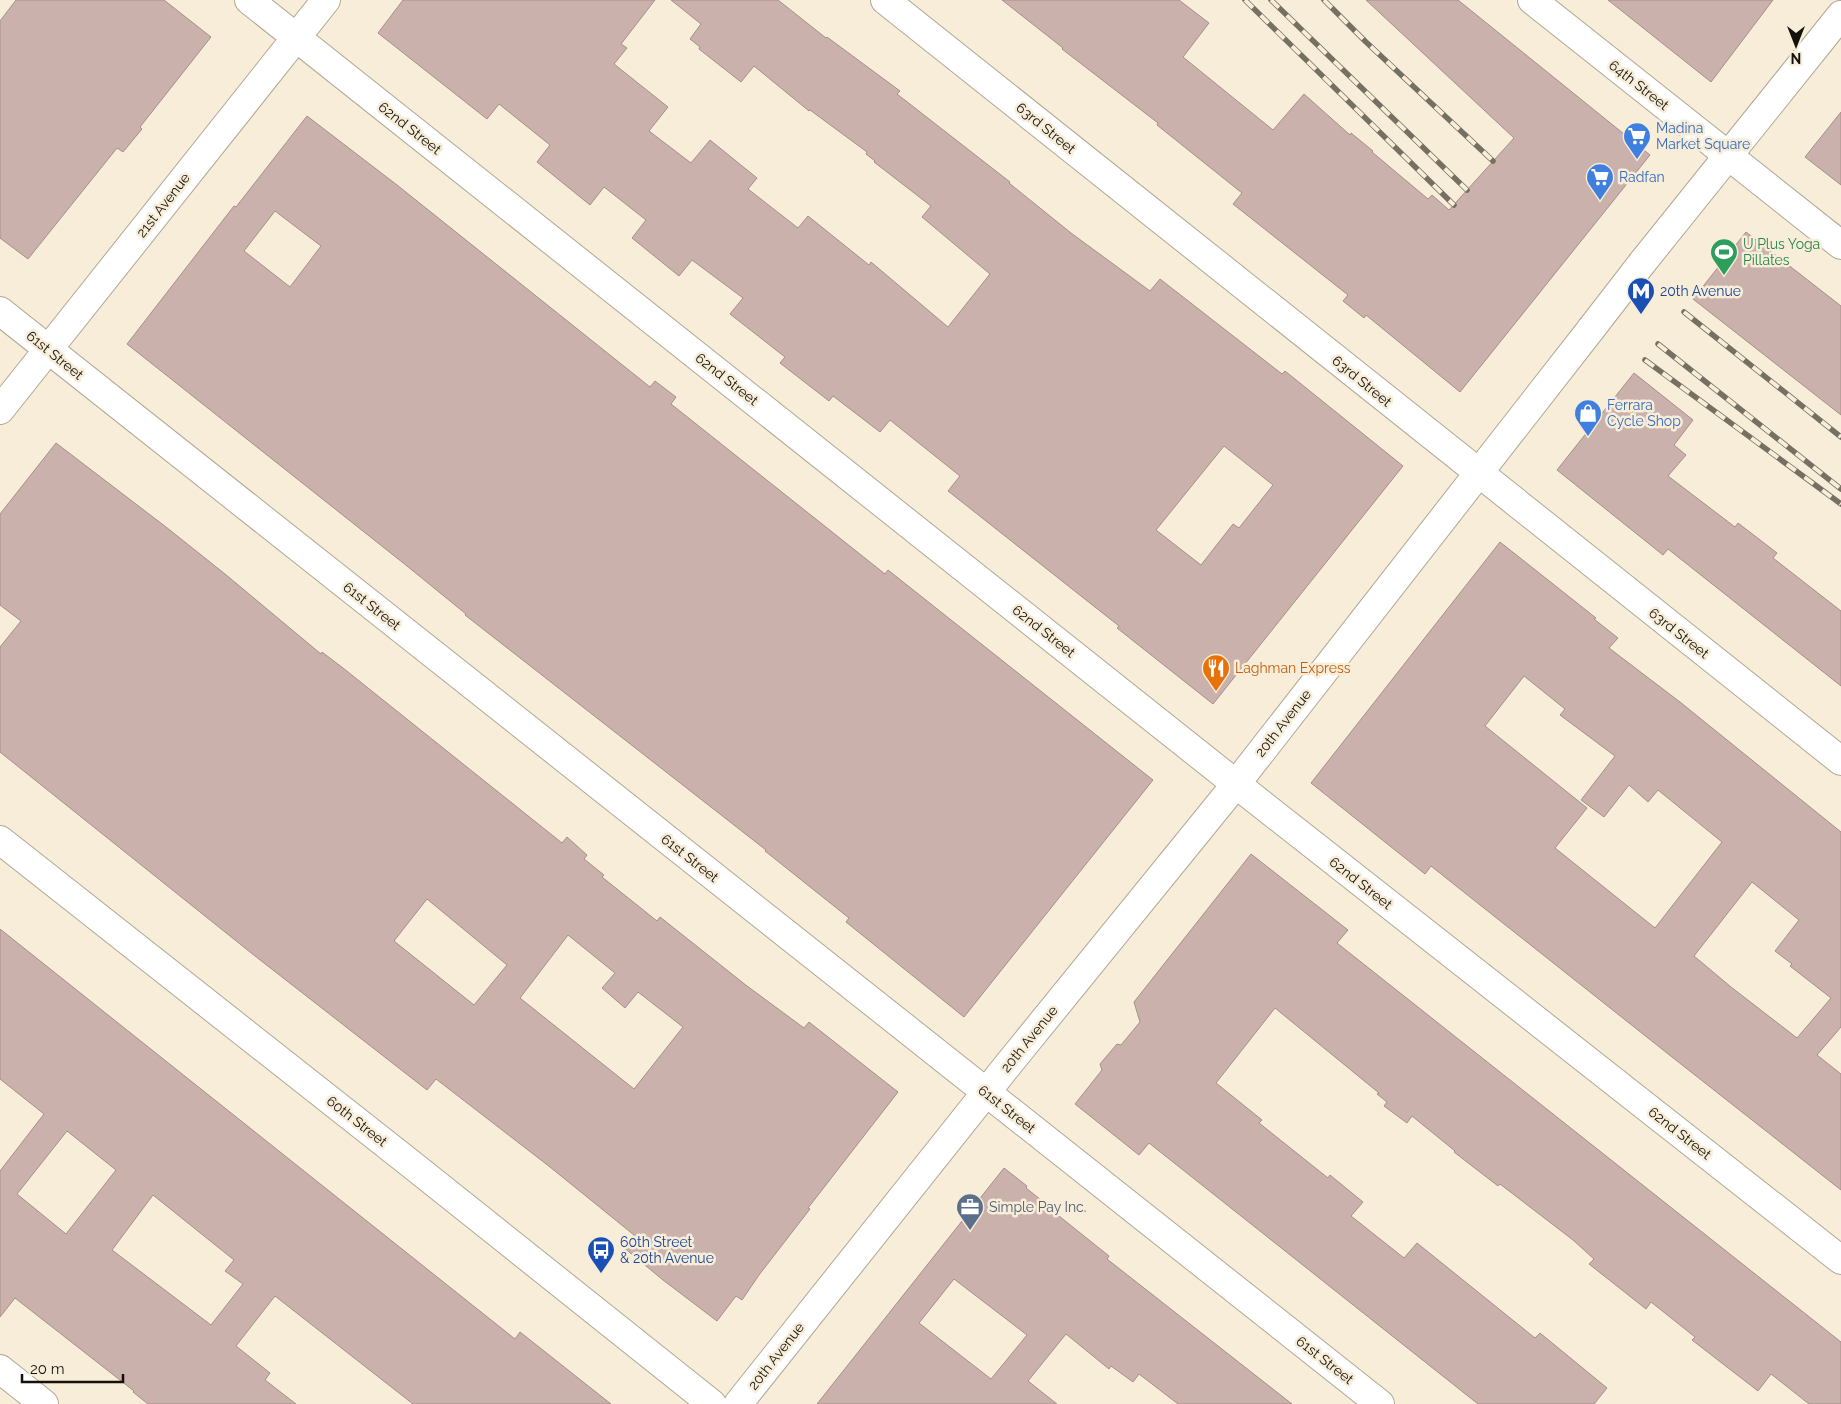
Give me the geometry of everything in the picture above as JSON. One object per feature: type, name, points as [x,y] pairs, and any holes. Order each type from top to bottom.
[{"type":"street","name":"62nd Street","points":[[249,0],[1236,784],[1841,1260]]},
{"type":"street","name":"21st Avenue","points":[[0,410],[326,0]]},
{"type":"street","name":"63rd Street","points":[[884,0],[1841,760]]},
{"type":"street","name":"64th Street","points":[[1532,0],[1841,245]]},
{"type":"street","name":"20th Avenue","points":[[738,1404],[986,1092],[1236,784],[1642,263],[1841,15]]},
{"type":"street","name":"61st Street","points":[[0,311],[1380,1404]]},
{"type":"street","name":"60th Street","points":[[0,840],[712,1404]]},
{"type":"street","points":[[0,1369],[44,1404]]},
{"type":"building","points":[[16,0],[164,0],[211,37],[140,127],[142,129],[123,152],[117,148],[28,259],[0,238],[0,21]]},
{"type":"building","points":[[403,0],[655,0],[621,44],[627,48],[614,64],[668,107],[649,131],[691,163],[710,140],[757,178],[748,189],[798,228],[808,216],[869,265],[871,262],[948,327],[990,274],[922,217],[931,206],[874,162],[866,154],[867,152],[809,111],[754,66],[741,82],[699,49],[700,47],[690,39],[701,24],[671,0],[778,0],[826,38],[900,91],[897,94],[1010,182],[1071,233],[1150,291],[1160,279],[1282,374],[1285,371],[1403,466],[1213,704],[1117,628],[1119,626],[948,491],[960,476],[890,420],[880,432],[833,396],[829,401],[780,363],[785,357],[730,314],[743,298],[692,260],[679,276],[632,238],[646,220],[604,187],[590,205],[537,162],[550,145],[499,104],[487,119],[378,33]],"holes":[[[1224,446],[1273,485],[1239,528],[1233,524],[1201,565],[1156,530]]]},
{"type":"building","points":[[1002,0],[1179,0],[1209,23],[1183,57],[1273,130],[1304,94],[1350,135],[1351,133],[1428,199],[1432,195],[1449,210],[1514,138],[1366,0],[1458,0],[1650,155],[1460,392],[1366,315],[1364,318],[1343,301],[1348,295],[1233,204],[1242,193],[1157,125],[1158,123]]},
{"type":"building","points":[[1608,0],[1773,0],[1711,82]]},
{"type":"building","points":[[1841,112],[1841,185],[1805,157]]},
{"type":"building","points":[[307,116],[397,185],[650,387],[655,381],[676,397],[671,404],[885,574],[888,570],[1153,780],[964,1017],[846,922],[849,918],[766,850],[465,615],[407,566],[127,344],[234,206],[236,207]],"holes":[[[275,211],[321,246],[290,287],[244,251]]]},
{"type":"building","points":[[1746,232],[1841,306],[1841,415],[1693,299]]},
{"type":"building","points":[[1634,373],[1693,420],[1674,445],[1686,455],[1668,476],[1735,527],[1738,523],[1777,553],[1773,558],[1841,611],[1841,686],[1668,549],[1663,555],[1557,470]]},
{"type":"building","points":[[56,443],[166,527],[321,654],[322,652],[343,668],[562,843],[567,837],[587,855],[584,859],[604,875],[602,877],[657,921],[660,917],[747,986],[804,1028],[809,1022],[898,1092],[808,1208],[810,1209],[742,1300],[736,1296],[717,1321],[623,1247],[634,1235],[550,1167],[436,1079],[427,1090],[255,956],[0,752],[0,647],[21,621],[0,605],[0,514]],"holes":[[[427,899],[507,965],[474,1005],[394,941]],[[568,935],[615,973],[602,988],[625,1008],[638,992],[683,1027],[634,1089],[520,998]]]},
{"type":"building","points":[[1500,542],[1596,618],[1594,619],[1618,638],[1609,648],[1680,702],[1841,832],[1841,1027],[1817,1055],[1841,1074],[1841,1190],[1431,866],[1425,874],[1311,783]],"holes":[[[1524,676],[1565,709],[1560,715],[1615,756],[1581,800],[1604,817],[1629,785],[1648,802],[1658,790],[1722,842],[1655,928],[1555,848],[1587,808],[1485,726]],[[1752,882],[1799,920],[1775,951],[1792,964],[1790,966],[1831,998],[1797,1038],[1694,956]]]},
{"type":"building","points":[[1251,854],[1348,930],[1337,943],[1841,1342],[1841,1404],[1809,1404],[1771,1374],[1758,1391],[1692,1340],[1695,1337],[1651,1302],[1646,1309],[1589,1264],[1594,1259],[1573,1240],[1500,1184],[1498,1186],[1412,1116],[1407,1123],[1384,1106],[1387,1102],[1377,1094],[1379,1093],[1275,1008],[1216,1083],[1262,1120],[1259,1123],[1328,1178],[1330,1175],[1363,1202],[1351,1216],[1404,1258],[1417,1243],[1535,1338],[1540,1333],[1607,1388],[1594,1404],[1478,1404],[1149,1143],[1139,1155],[1075,1104],[1102,1070],[1100,1064],[1117,1044],[1121,1045],[1140,1022],[1134,1002]]},
{"type":"building","points":[[0,929],[515,1339],[520,1332],[611,1404],[413,1404],[275,1296],[236,1346],[270,1373],[265,1380],[296,1404],[148,1404],[15,1298],[0,1317],[0,1171],[44,1114],[0,1079]],"holes":[[[67,1131],[116,1170],[66,1234],[17,1194]],[[153,1195],[234,1260],[225,1271],[243,1284],[211,1325],[112,1250]]]},
{"type":"building","points":[[1004,1168],[1027,1186],[1026,1188],[1049,1208],[1109,1256],[1107,1259],[1292,1404],[1178,1404],[1139,1374],[1133,1382],[1111,1366],[1109,1369],[1066,1334],[1028,1381],[1057,1404],[817,1404]],"holes":[[[954,1279],[1027,1335],[991,1379],[919,1323]]]},
{"type":"railway","points":[[1245,0],[1454,205]]},
{"type":"railway","points":[[1271,0],[1467,190]]},
{"type":"railway","points":[[1324,0],[1493,161]]},
{"type":"railway","points":[[1684,312],[1841,437]]},
{"type":"railway","points":[[1658,344],[1841,489]]},
{"type":"railway","points":[[1645,360],[1841,504]]},
{"type":"place","name":"Madina Market Square","points":[[1637,160]]},
{"type":"place","name":"Radfan","points":[[1600,201]]},
{"type":"place","name":"U Plus Yoga Pillates","points":[[1724,276]]},
{"type":"place","name":"20th Avenue","points":[[1641,315]]},
{"type":"place","name":"Ferrara Cycle Shop","points":[[1588,437]]},
{"type":"place","name":"Laghman Express","points":[[1216,692]]},
{"type":"place","name":"Simple Pay Inc.","points":[[970,1231]]},
{"type":"place","name":"60th Street & 20th Avenue","points":[[601,1274]]}]
